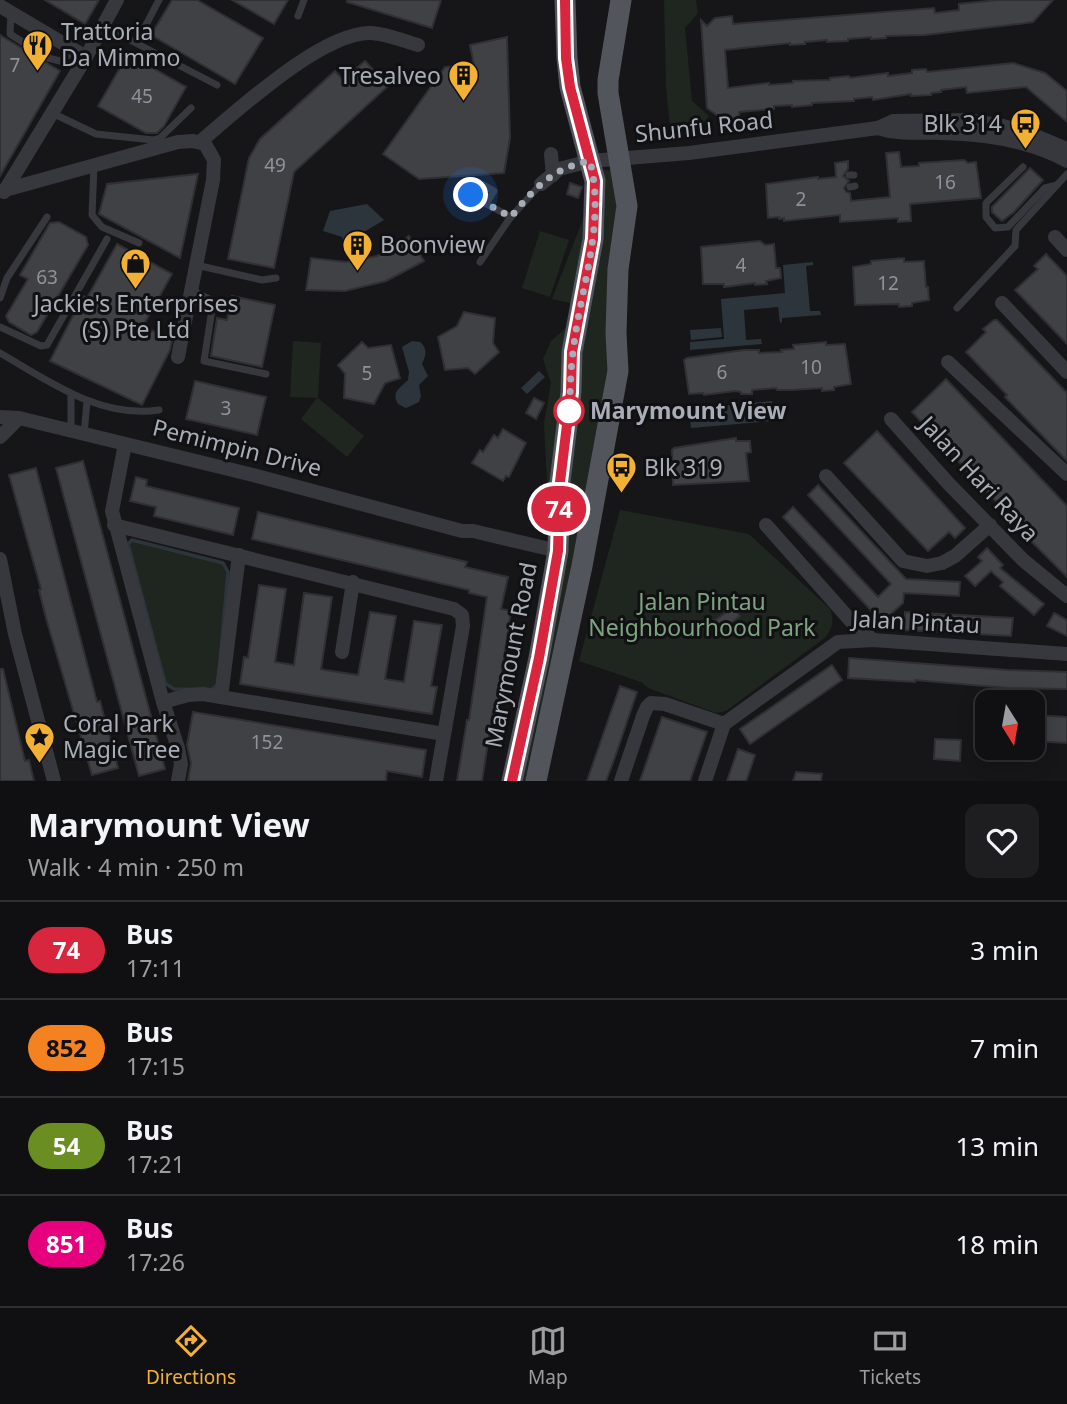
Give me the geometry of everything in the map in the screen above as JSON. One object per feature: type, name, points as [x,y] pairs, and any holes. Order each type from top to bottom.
[{"type":"main road","name":"Marymount Road","points":[[512,781],[558,555],[560,482],[571,392],[572,352],[593,239],[595,181],[570,87],[566,58],[565,0]]},
{"type":"main road","points":[[536,781],[582,566],[618,371],[615,333],[618,269],[627,206],[608,80],[621,0]]},
{"type":"street","points":[[3,194],[52,113],[81,53],[103,26],[117,0]]},
{"type":"street","points":[[5,9],[81,53]]},
{"type":"street","points":[[3,194],[178,142],[201,141],[288,70],[342,39],[373,33],[418,45]]},
{"type":"street","name":"Shunfu Road","points":[[547,179],[574,163],[690,153],[878,128],[892,121],[967,120],[1022,132],[1067,149]]},
{"type":"street","name":"Shunfu Road","points":[[878,128],[894,133],[943,133],[1002,138],[1053,153],[1067,161]]},
{"type":"street","points":[[178,357],[214,171],[208,146],[201,141]]},
{"type":"street","points":[[547,179],[551,154]]},
{"type":"street","points":[[1055,237],[1067,250]]},
{"type":"street","points":[[1002,303],[1067,372]]},
{"type":"street","points":[[948,362],[1067,474]]},
{"type":"street","points":[[0,410],[19,418],[0,437]]},
{"type":"street","name":"Pemimpin Drive","points":[[0,416],[19,418],[125,444],[558,555]]},
{"type":"street","name":"Jalan Hari Raya","points":[[891,419],[948,483],[1023,560],[1067,596]]},
{"type":"street","points":[[125,444],[112,512],[114,525],[181,764],[178,781]]},
{"type":"street","points":[[826,476],[903,561],[927,566],[942,563],[955,556],[990,525]]},
{"type":"street","points":[[114,525],[353,582],[454,609],[462,615],[463,626],[436,781]]},
{"type":"street","points":[[766,525],[864,634],[873,640]]},
{"type":"street","points":[[221,697],[239,555]]},
{"type":"street","points":[[0,559],[15,634],[54,781]]},
{"type":"street","points":[[342,652],[353,582]]},
{"type":"street","points":[[838,642],[842,626],[839,607]]},
{"type":"street","name":"Jalan Pintau","points":[[724,724],[838,642],[873,640],[1067,654]]},
{"type":"street","points":[[163,702],[188,695],[221,697],[444,734]]},
{"type":"street","points":[[621,781],[643,716],[651,703],[665,704],[724,724],[705,781]]},
{"type":"lane","points":[[137,42],[159,0]]},
{"type":"lane","points":[[298,16],[304,0]]},
{"type":"lane","points":[[5,9],[10,34],[39,53],[60,61],[81,53]]},
{"type":"lane","points":[[103,26],[217,85]]},
{"type":"lane","points":[[52,113],[96,134],[153,140],[160,138],[191,108]]},
{"type":"lane","points":[[94,165],[92,215],[102,227],[139,243]]},
{"type":"lane","points":[[1023,167],[986,203],[986,217],[995,228],[1008,227],[1045,188],[1058,185]]},
{"type":"lane","points":[[957,308],[1015,246],[1016,230],[1067,174]]},
{"type":"lane","points":[[480,262],[511,217],[547,179]]},
{"type":"lane","points":[[486,204],[494,191],[478,182],[471,195],[486,204],[511,217]]},
{"type":"lane","points":[[0,298],[3,276],[47,217]]},
{"type":"lane","points":[[0,327],[41,346],[47,345],[107,239]]},
{"type":"lane","points":[[196,265],[262,280],[276,278]]},
{"type":"lane","points":[[192,290],[213,303],[204,360],[266,374]]},
{"type":"lane","points":[[0,353],[87,402],[144,413],[159,410]]},
{"type":"lane","points":[[71,394],[78,433]]},
{"type":"lane","points":[[78,433],[87,402]]},
{"type":"green space","points":[[664,0],[696,0],[698,13],[685,28],[692,101],[709,116],[699,129],[679,131],[678,125],[670,126],[666,87]]},
{"type":"green space","points":[[602,170],[621,171],[616,333],[536,781],[512,781],[558,551],[549,522],[544,423],[551,383],[543,359],[551,341],[573,322],[575,304],[552,299]]},
{"type":"green space","points":[[540,231],[569,240],[550,297],[522,288]]},
{"type":"green space","points":[[293,341],[321,343],[318,398],[364,436],[347,457],[301,419],[317,398],[290,397]]},
{"type":"green space","name":"Jalan Pintau Neighbourhood Park","points":[[620,510],[749,534],[830,609],[832,624],[828,634],[726,711],[716,713],[648,688],[641,682],[579,661]]},
{"type":"green space","points":[[132,540],[223,563],[228,572],[218,684],[211,690],[174,689],[165,683],[128,544]]},
{"type":"shaded area","points":[[367,204],[384,220],[364,232],[366,242],[352,247],[344,244],[342,237],[323,231],[330,211]]},
{"type":"shaded area","points":[[813,262],[813,265],[806,266],[810,311],[820,311],[821,315],[782,318],[780,323],[778,307],[744,310],[746,340],[761,339],[762,344],[690,350],[690,342],[724,339],[721,299],[785,293],[783,265]]},
{"type":"shaded area","points":[[721,328],[722,337],[691,340],[690,330]]},
{"type":"shaded area","points":[[412,341],[420,342],[424,347],[422,364],[428,376],[419,385],[419,402],[406,408],[398,404],[395,396],[397,390],[408,380],[409,372],[402,347]]},
{"type":"shaded area","points":[[539,371],[545,377],[527,394],[521,388]]},
{"type":"shaded area","points":[[772,401],[774,421],[691,428],[689,409]]},
{"type":"building","points":[[45,0],[99,0],[85,24]]},
{"type":"building","points":[[172,0],[197,0],[263,38],[235,84],[151,35]]},
{"type":"building","points":[[232,0],[288,0],[274,24]]},
{"type":"building","points":[[347,0],[441,0],[432,28]]},
{"type":"building","points":[[998,0],[1053,0],[1033,22],[925,35],[827,40],[725,50],[728,88],[1013,63],[1045,73],[1067,91],[1067,122],[1026,87],[967,93],[966,87],[941,90],[931,95],[911,94],[873,100],[872,97],[792,107],[774,106],[774,109],[739,112],[740,121],[726,122],[707,108],[701,20],[707,26],[715,18],[732,16],[733,24],[934,8],[935,13],[959,10],[959,4]]},
{"type":"building","points":[[0,35],[60,71],[0,176]]},
{"type":"building","name":"Tresalveo","points":[[507,37],[510,138],[504,173],[419,179],[383,154],[445,67],[474,65],[470,45]]},
{"type":"building","points":[[128,54],[186,87],[164,126],[157,133],[146,133],[98,106]]},
{"type":"building","points":[[365,61],[388,86],[294,172],[274,268],[228,259],[249,158],[260,139],[335,71],[343,80]]},
{"type":"building","points":[[899,152],[901,167],[964,160],[968,163],[976,162],[981,198],[910,204],[911,221],[898,222],[898,218],[840,222],[840,215],[784,221],[784,218],[779,217],[768,218],[766,184],[836,177],[835,163],[848,161],[848,169],[843,176],[849,181],[844,188],[850,193],[851,201],[890,197],[886,153]]},
{"type":"building","points":[[1030,168],[1043,180],[1014,212],[1002,221],[992,212],[992,207]]},
{"type":"building","points":[[198,174],[180,258],[99,214],[107,184]]},
{"type":"building","points":[[570,183],[582,187],[578,198],[567,194]]},
{"type":"building","points":[[59,222],[86,237],[88,245],[37,332],[31,335],[9,322],[6,316],[28,279],[20,275],[50,223]]},
{"type":"building","name":"Boonview","points":[[409,236],[424,261],[386,281],[345,291],[306,290],[311,258],[346,262],[377,256]]},
{"type":"building","points":[[760,241],[765,245],[774,244],[776,268],[780,268],[781,278],[766,281],[767,284],[755,285],[724,287],[724,284],[703,284],[701,247]]},
{"type":"building","points":[[117,244],[172,274],[143,326],[172,340],[170,350],[142,405],[50,361],[83,296],[87,298]]},
{"type":"building","points":[[1046,254],[1067,276],[1067,344],[1015,290],[1038,269],[1034,266]]},
{"type":"building","points":[[904,258],[904,262],[924,261],[929,300],[899,307],[899,304],[855,305],[853,267],[871,264],[871,261]]},
{"type":"building","points":[[232,296],[275,305],[262,367],[211,356],[217,318],[227,320]]},
{"type":"building","points":[[464,312],[495,318],[493,343],[499,352],[475,374],[468,368],[445,370],[438,337],[457,326]]},
{"type":"building","points":[[997,320],[1067,393],[1067,461],[966,352],[986,332],[983,329]]},
{"type":"building","points":[[362,342],[368,348],[391,345],[400,378],[385,383],[374,404],[344,398],[345,374],[338,365]]},
{"type":"building","points":[[826,342],[826,345],[845,344],[851,384],[822,391],[822,388],[776,388],[752,390],[752,394],[735,391],[689,394],[684,360],[687,358],[744,350],[759,350],[759,353],[782,352],[781,350],[794,349],[793,345]]},
{"type":"building","points":[[946,379],[1067,506],[1067,577],[1013,523],[912,412]]},
{"type":"building","points":[[195,381],[266,397],[257,435],[186,419]]},
{"type":"building","points":[[534,398],[544,403],[536,419],[526,413]]},
{"type":"building","name":"Marymount View","points":[[503,429],[526,443],[509,477],[506,476],[503,481],[472,463],[480,450],[483,452],[494,435],[498,438]]},
{"type":"building","points":[[877,431],[965,528],[955,538],[949,532],[928,551],[844,463]]},
{"type":"building","points":[[736,438],[736,441],[750,441],[751,452],[746,453],[749,481],[673,485],[674,448]]},
{"type":"building","points":[[83,461],[165,769],[139,776],[56,468]]},
{"type":"building","points":[[36,468],[97,702],[100,701],[118,768],[92,775],[46,618],[39,590],[41,589],[9,475]]},
{"type":"building","points":[[136,477],[147,480],[146,486],[239,508],[233,535],[154,516],[156,507],[130,501]]},
{"type":"building","points":[[818,485],[906,579],[960,582],[959,596],[904,593],[903,603],[882,622],[783,517],[793,507],[878,597],[891,584],[808,495]]},
{"type":"building","points":[[258,512],[467,562],[465,567],[508,577],[501,609],[511,611],[482,781],[457,781],[487,597],[469,593],[469,590],[252,539]]},
{"type":"building","points":[[987,548],[1003,565],[1000,568],[1044,604],[1034,615],[1000,586],[1003,582],[991,571],[975,586],[965,576],[982,561],[978,557]]},
{"type":"building","points":[[259,585],[286,589],[275,662],[294,665],[304,593],[332,597],[321,669],[325,670],[358,675],[370,612],[396,616],[385,679],[404,682],[414,621],[442,625],[431,686],[437,687],[432,714],[240,684],[244,657],[248,658]]},
{"type":"building","points":[[733,607],[740,616],[721,631],[713,622]]},
{"type":"building","points":[[905,612],[1013,618],[1011,636],[904,630]]},
{"type":"building","points":[[1054,613],[1067,620],[1067,636],[1047,626]]},
{"type":"building","points":[[849,658],[1067,672],[1067,689],[848,678]]},
{"type":"building","points":[[832,665],[842,680],[750,744],[740,729]]},
{"type":"building","points":[[0,669],[3,669],[25,761],[29,760],[34,781],[0,781]]},
{"type":"building","points":[[620,686],[637,692],[615,757],[606,781],[587,781]]},
{"type":"building","points":[[193,712],[426,750],[422,777],[387,771],[386,781],[188,781],[191,763],[187,745]]},
{"type":"building","points":[[1045,716],[1067,717],[1067,743],[1045,742]]},
{"type":"building","points":[[662,717],[707,732],[690,781],[640,781]]},
{"type":"building","points":[[935,739],[961,740],[960,761],[934,759]]},
{"type":"building","points":[[738,749],[755,755],[748,776],[746,781],[727,781]]},
{"type":"building","points":[[796,772],[822,774],[821,781],[793,781]]},
{"type":"waterway","points":[[132,540],[223,563],[228,572],[218,684],[211,690],[174,689],[165,683],[128,544],[132,540]]},
{"type":"bus line","name":"74","points":[[512,781],[539,658],[558,551],[560,482],[571,392],[572,352],[593,239],[595,181],[570,87],[566,58],[565,0]]},
{"type":"place","name":"Trattoria Da Mimmo","points":[[38,72]]},
{"type":"place","name":"Tresalveo","points":[[464,103]]},
{"type":"place","name":"Blk 314","points":[[1025,151]]},
{"type":"place","name":"Boonview","points":[[357,272]]},
{"type":"place","name":"Jackie's Enterprises (S) Pte Ltd","points":[[136,290]]},
{"type":"place","name":"Marymount View","points":[[569,411]]},
{"type":"place","name":"Blk 319","points":[[621,495]]},
{"type":"place","name":"Coral Park Magic Tree","points":[[40,764]]},
{"type":"route","points":[[471,195],[511,217],[522,203],[559,169],[590,161],[595,181],[593,239],[572,352],[568,416],[569,411]]}]
